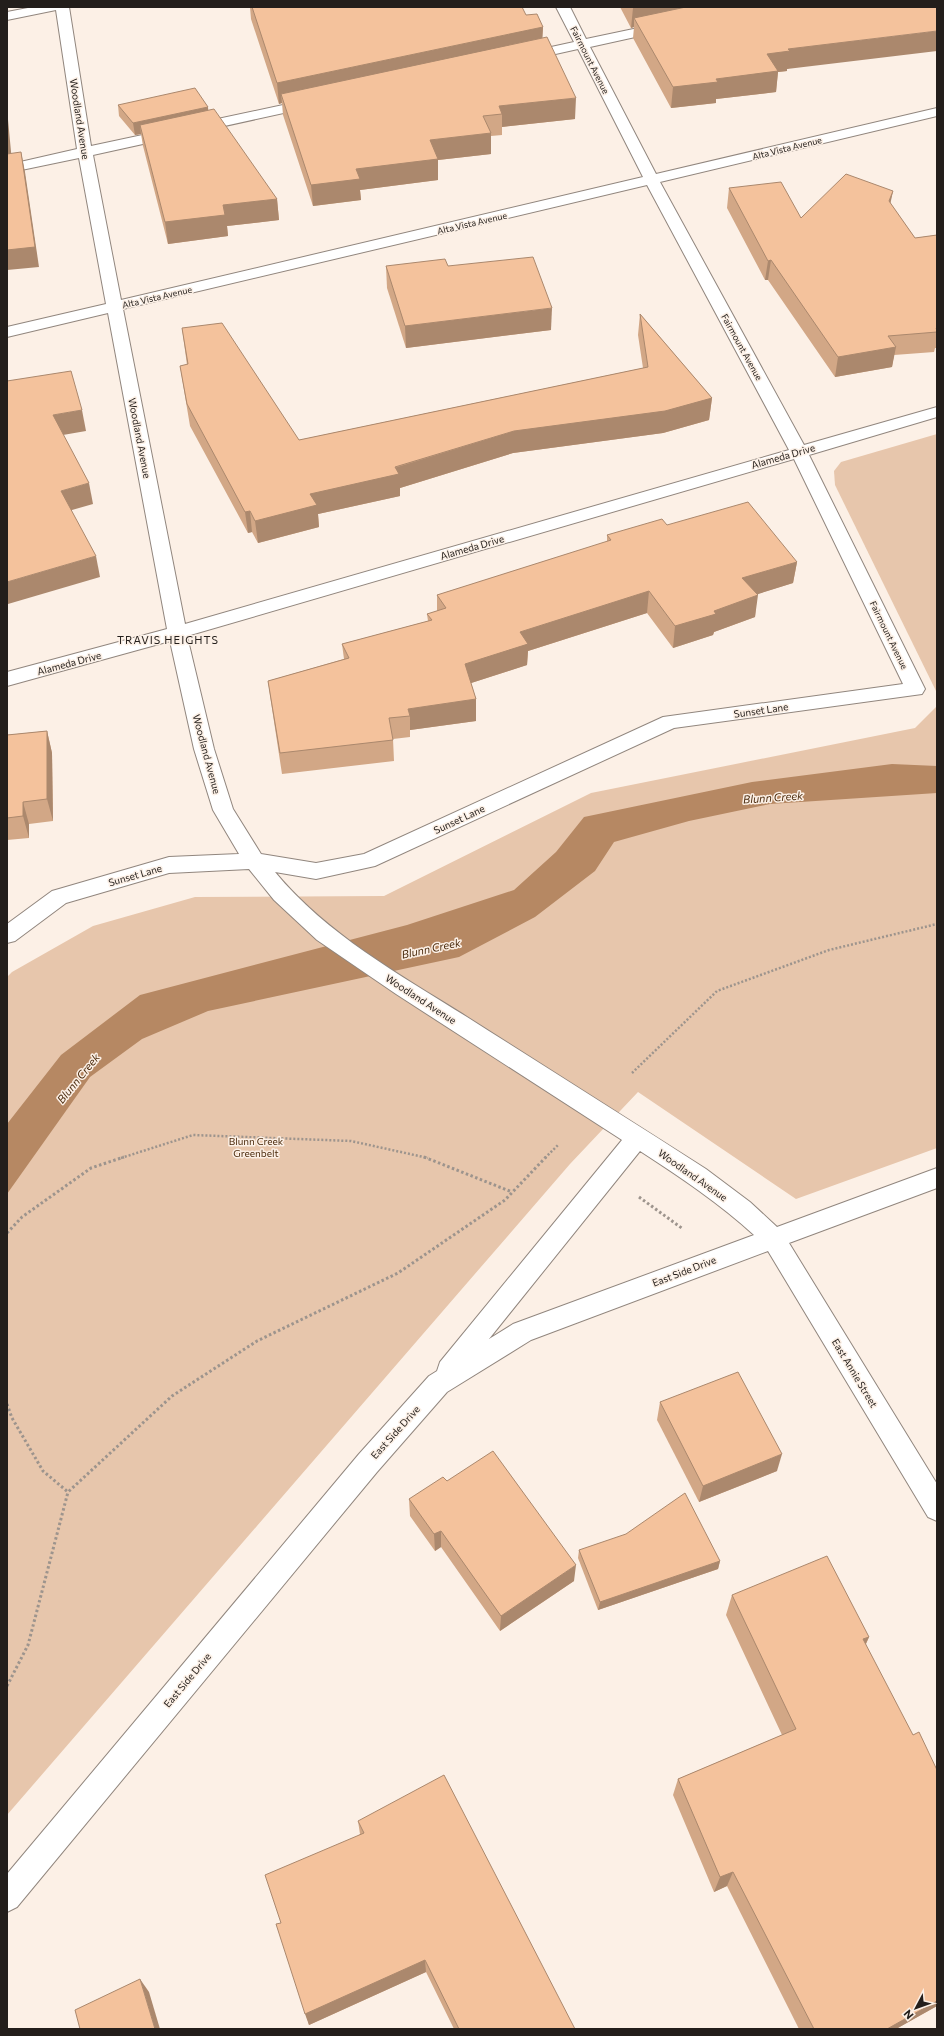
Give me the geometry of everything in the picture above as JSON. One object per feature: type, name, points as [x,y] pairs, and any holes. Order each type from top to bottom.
[{"type":"street","points":[[7,16],[53,7]]},
{"type":"street","name":"Woodland Avenue","points":[[62,7],[85,152],[177,633],[204,749],[222,810],[254,861],[281,894],[325,934],[404,988],[638,1137],[704,1181],[742,1209],[773,1238]]},
{"type":"street","name":"Fairmount Avenue","points":[[563,7],[652,181],[799,452],[915,689]]},
{"type":"street","points":[[512,60],[675,24]]},
{"type":"street","points":[[7,169],[325,100]]},
{"type":"street","name":"Alta Vista Avenue","points":[[7,332],[652,181],[937,112]]},
{"type":"street","name":"Alameda Drive","points":[[7,680],[177,633],[937,412]]},
{"type":"street","name":"Sunset Lane","points":[[7,935],[59,898],[169,865],[254,861],[316,871],[368,861],[670,722],[915,689]]},
{"type":"street","points":[[438,1384],[638,1137]]},
{"type":"street","name":"East Side Drive","points":[[7,1897],[368,1463],[438,1384],[522,1332],[937,1178]]},
{"type":"street","name":"East Annie Street","points":[[773,1238],[937,1508]]},
{"type":"path","points":[[632,1073],[717,991],[828,950],[937,924]]},
{"type":"path","points":[[7,1233],[22,1217],[91,1168],[193,1135],[351,1141],[431,1159],[512,1192]]},
{"type":"path","points":[[7,1686],[28,1645],[68,1492],[172,1396],[258,1341],[398,1272],[505,1200],[560,1144]]},
{"type":"path","points":[[637,1195],[688,1233]]},
{"type":"path","points":[[7,1404],[12,1418],[44,1471],[68,1492]]},
{"type":"green space","points":[[937,434],[937,693],[835,485],[834,471],[841,462]]},
{"type":"green space","name":"Blunn Creek Greenbelt","points":[[937,706],[937,1148],[796,1199],[638,1092],[570,1164],[7,1815],[7,977],[12,972],[93,926],[195,897],[384,896],[591,793],[915,728]]},
{"type":"water","name":"Blunn Creek","points":[[892,764],[937,766],[937,793],[770,804],[689,821],[614,842],[595,871],[535,917],[459,957],[208,1011],[142,1039],[90,1077],[7,1194],[7,1124],[61,1055],[140,995],[407,925],[514,890],[556,852],[584,817],[752,782]]},
{"type":"building","points":[[252,7],[522,7],[526,15],[537,14],[543,27],[277,83]]},
{"type":"building","points":[[686,7],[937,7],[937,31],[788,49],[790,51],[767,54],[778,71],[716,79],[718,82],[673,87],[634,18]]},
{"type":"building","points":[[547,37],[576,98],[499,106],[502,114],[483,116],[491,133],[430,140],[438,159],[356,169],[360,179],[311,185],[281,94]]},
{"type":"building","points":[[195,88],[208,107],[133,123],[118,105]]},
{"type":"building","points":[[214,109],[277,199],[223,205],[225,215],[165,222],[140,125]]},
{"type":"building","points":[[21,152],[35,247],[7,250],[7,154]]},
{"type":"building","points":[[846,174],[893,191],[889,201],[915,238],[937,235],[937,332],[888,336],[896,347],[838,357],[771,260],[768,261],[729,188],[781,182],[801,218]]},
{"type":"building","points":[[533,257],[552,308],[405,326],[386,266],[445,259],[448,266]]},
{"type":"building","points":[[640,314],[712,398],[665,411],[514,431],[395,467],[399,474],[310,494],[317,505],[255,521],[250,511],[245,512],[187,404],[180,366],[188,364],[182,328],[222,323],[299,440],[648,367]]},
{"type":"building","points":[[71,371],[82,410],[53,415],[89,483],[61,491],[96,556],[7,582],[7,381]]},
{"type":"building","points":[[748,502],[797,562],[742,578],[758,595],[714,611],[716,614],[675,626],[649,591],[520,632],[528,644],[465,664],[476,699],[408,709],[410,716],[389,718],[393,740],[280,753],[268,681],[349,658],[342,644],[432,620],[427,614],[446,608],[437,595],[611,540],[607,535],[662,519],[667,525]]},
{"type":"building","points":[[47,731],[47,799],[23,802],[23,816],[7,818],[7,735]]},
{"type":"building","points":[[738,1372],[782,1454],[703,1486],[660,1402]]},
{"type":"building","points":[[493,1451],[576,1565],[501,1616],[441,1531],[434,1534],[409,1499],[443,1477],[447,1481]]},
{"type":"building","points":[[685,1493],[720,1561],[600,1602],[579,1550],[626,1534]]},
{"type":"building","points":[[827,1556],[869,1637],[863,1639],[913,1735],[919,1732],[937,1770],[937,2001],[887,2029],[814,2029],[733,1872],[720,1877],[678,1779],[796,1729],[732,1595]]},
{"type":"building","points":[[444,1775],[575,2029],[459,2029],[425,1960],[305,2014],[276,1924],[281,1923],[265,1875],[364,1833],[358,1821]]},
{"type":"building","points":[[140,1979],[155,2029],[80,2029],[75,2010]]},
{"type":"district","name":"TRAVIS HEIGHTS","points":[[168,639]]}]
